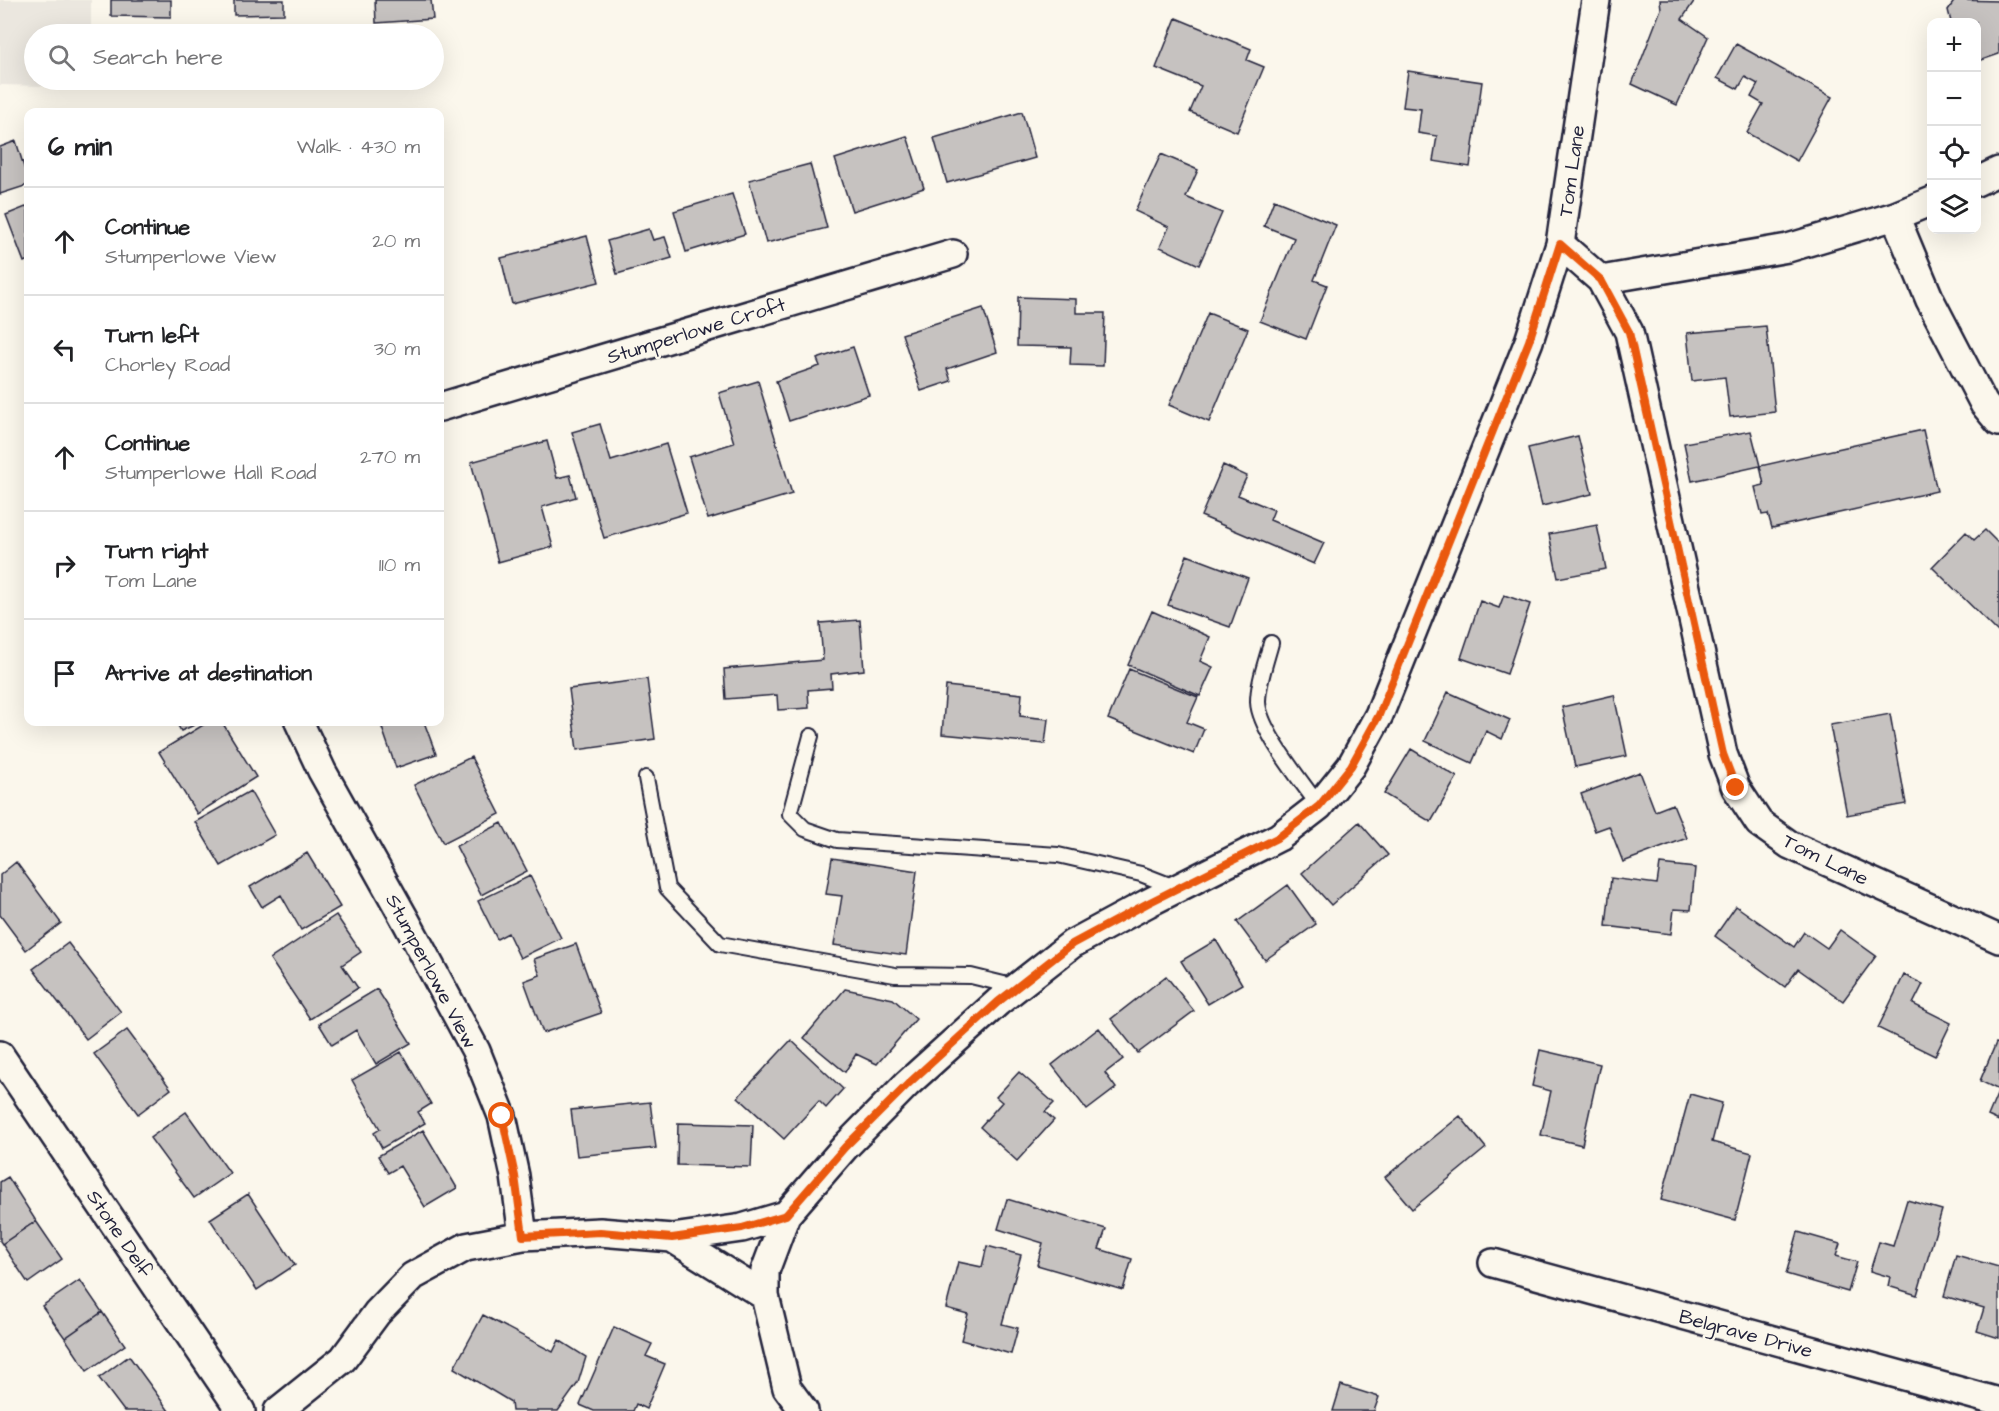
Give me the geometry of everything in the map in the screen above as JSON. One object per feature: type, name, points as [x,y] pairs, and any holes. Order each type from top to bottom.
[{"type":"street","name":"Tom Lane","points":[[1596,0],[1560,244],[1601,280],[1629,332],[1723,754],[1736,788],[1759,823],[1790,845],[1999,939]]},
{"type":"street","points":[[1981,180],[1999,171]]},
{"type":"street","points":[[1601,280],[1788,248],[1895,216],[1927,203]]},
{"type":"street","points":[[1895,216],[1930,300],[1984,404],[1999,422]]},
{"type":"street","points":[[804,1411],[788,1388],[765,1296],[765,1271],[786,1215],[845,1147],[908,1084],[998,1002],[1072,944],[1279,837],[1319,806],[1351,766],[1379,715],[1529,341],[1560,244]]},
{"type":"street","name":"Stumperlowe Croft","points":[[444,405],[952,254]]},
{"type":"street","name":"Stumperlowe View","points":[[301,726],[322,771],[476,1051],[502,1116],[515,1176],[523,1236]]},
{"type":"street","name":"Stone Delf","points":[[0,1055],[241,1411]]},
{"type":"street","points":[[278,1411],[343,1359],[377,1313],[413,1276],[466,1247],[523,1236],[600,1232],[672,1238],[742,1228],[786,1215]]},
{"type":"street","points":[[672,1238],[765,1296]]},
{"type":"street","name":"Belgrave Drive","points":[[1493,1263],[1999,1402]]},
{"type":"lane","points":[[1271,643],[1259,688],[1260,718],[1319,806]]},
{"type":"lane","points":[[811,736],[790,814],[805,829],[837,840],[1058,855],[1141,873],[1177,889]]},
{"type":"lane","points":[[646,778],[667,888],[720,944],[895,975],[971,976],[1017,987]]},
{"type":"shaded area","points":[[0,0],[91,0],[91,24],[24,24],[24,86],[0,85]]},
{"type":"building","points":[[111,0],[171,0],[171,17],[111,16]]},
{"type":"building","points":[[234,0],[284,0],[284,14],[234,15]]},
{"type":"building","points":[[375,0],[431,0],[433,19],[376,23]]},
{"type":"building","points":[[1660,0],[1695,0],[1682,19],[1708,37],[1677,105],[1632,84],[1661,9]]},
{"type":"building","points":[[1955,0],[1999,1],[1999,54],[1981,60],[1981,18],[1950,18],[1948,10]]},
{"type":"building","points":[[1176,18],[1251,49],[1247,60],[1264,67],[1237,132],[1190,112],[1201,86],[1156,68]]},
{"type":"building","points":[[1736,44],[1832,97],[1797,161],[1747,133],[1763,104],[1751,97],[1758,84],[1745,77],[1738,89],[1717,78]]},
{"type":"building","points":[[1408,71],[1482,82],[1470,167],[1433,161],[1437,136],[1418,133],[1421,109],[1403,107]]},
{"type":"building","points":[[1022,112],[1035,158],[947,183],[934,138]]},
{"type":"building","points":[[907,136],[924,188],[852,211],[835,159]]},
{"type":"building","points":[[16,141],[24,167],[24,186],[0,194],[0,147]]},
{"type":"building","points":[[1161,154],[1198,170],[1186,197],[1222,213],[1199,265],[1160,247],[1169,227],[1135,211]]},
{"type":"building","points":[[810,164],[827,228],[766,243],[749,180]]},
{"type":"building","points":[[732,194],[745,234],[686,252],[674,211]]},
{"type":"building","points":[[1274,200],[1336,225],[1314,280],[1327,285],[1306,339],[1260,321],[1294,238],[1264,226]]},
{"type":"building","points":[[24,208],[24,262],[6,215]]},
{"type":"building","points":[[649,229],[653,240],[665,237],[672,258],[617,274],[607,241]]},
{"type":"building","points":[[587,236],[599,282],[512,304],[501,258]]},
{"type":"building","points":[[1018,297],[1076,299],[1076,313],[1105,313],[1103,366],[1070,365],[1071,347],[1017,346]]},
{"type":"building","points":[[983,308],[997,352],[947,369],[951,381],[921,391],[902,334]]},
{"type":"building","points":[[1208,313],[1248,329],[1209,422],[1169,405]]},
{"type":"building","points":[[1766,326],[1775,412],[1730,417],[1725,377],[1692,381],[1687,333]]},
{"type":"building","points":[[853,347],[869,395],[789,421],[776,381],[820,366],[817,359]]},
{"type":"building","points":[[758,381],[792,494],[708,519],[689,457],[734,443],[719,393]]},
{"type":"building","points":[[600,424],[611,461],[666,444],[687,513],[604,538],[572,432]]},
{"type":"building","points":[[1923,430],[1937,491],[1772,528],[1768,514],[1762,515],[1755,487],[1764,485],[1760,466]]},
{"type":"building","points":[[1751,431],[1760,466],[1692,481],[1684,443]]},
{"type":"building","points":[[1578,436],[1592,494],[1542,506],[1528,448]]},
{"type":"building","points":[[547,441],[557,478],[570,475],[576,497],[542,507],[553,547],[498,562],[471,462]]},
{"type":"building","points":[[1223,465],[1247,476],[1238,495],[1274,510],[1270,520],[1324,543],[1314,564],[1201,516]]},
{"type":"building","points":[[1597,525],[1606,569],[1558,578],[1549,534]]},
{"type":"building","points":[[1985,530],[1999,544],[1999,633],[1932,567],[1966,532],[1974,540]]},
{"type":"building","points":[[1187,555],[1248,578],[1230,627],[1168,605]]},
{"type":"building","points":[[1504,595],[1530,604],[1507,674],[1461,658],[1480,601],[1499,608]]},
{"type":"building","points":[[1152,611],[1210,637],[1200,661],[1213,667],[1200,696],[1128,665]]},
{"type":"building","points":[[860,620],[864,670],[831,674],[832,688],[808,690],[809,708],[778,710],[777,695],[726,699],[724,669],[823,660],[820,623]]},
{"type":"building","points":[[1129,669],[1198,697],[1187,722],[1204,729],[1194,754],[1108,719]]},
{"type":"building","points":[[647,679],[655,739],[577,750],[569,689]]},
{"type":"building","points":[[946,686],[1022,694],[1020,716],[1048,719],[1045,744],[942,734]]},
{"type":"building","points":[[1448,692],[1510,720],[1502,739],[1486,731],[1472,763],[1425,741]]},
{"type":"building","points":[[1614,695],[1627,756],[1575,767],[1562,707]]},
{"type":"building","points":[[1890,714],[1906,804],[1847,815],[1830,725]]},
{"type":"building","points":[[178,726],[192,726],[181,731]]},
{"type":"building","points":[[201,726],[224,726],[256,777],[197,814],[159,752]]},
{"type":"building","points":[[381,726],[426,726],[436,754],[396,768]]},
{"type":"building","points":[[1411,749],[1457,777],[1431,822],[1384,794]]},
{"type":"building","points":[[471,757],[500,814],[443,843],[414,785]]},
{"type":"building","points":[[1640,772],[1655,811],[1673,804],[1687,838],[1623,862],[1609,826],[1595,831],[1581,794]]},
{"type":"building","points":[[250,791],[275,835],[221,866],[195,822]]},
{"type":"building","points":[[1359,822],[1388,855],[1331,905],[1302,873]]},
{"type":"building","points":[[502,823],[527,871],[481,895],[456,846]]},
{"type":"building","points":[[307,853],[340,907],[301,930],[281,895],[262,907],[250,887]]},
{"type":"building","points":[[832,858],[917,871],[906,955],[834,945],[842,896],[826,894]]},
{"type":"building","points":[[16,862],[61,923],[26,950],[0,915],[0,875]]},
{"type":"building","points":[[1660,864],[1695,868],[1691,910],[1674,909],[1671,934],[1606,926],[1611,878],[1657,884]]},
{"type":"building","points":[[530,876],[561,938],[520,958],[508,933],[497,939],[478,901]]},
{"type":"building","points":[[1288,885],[1316,924],[1265,960],[1237,922]]},
{"type":"building","points":[[1736,906],[1794,947],[1804,932],[1827,948],[1840,930],[1876,956],[1843,1001],[1798,969],[1785,987],[1715,936]]},
{"type":"building","points":[[336,915],[361,952],[342,965],[358,988],[310,1019],[270,959]]},
{"type":"building","points":[[1216,940],[1242,984],[1208,1004],[1181,961]]},
{"type":"building","points":[[68,943],[121,1012],[86,1039],[33,969]]},
{"type":"building","points":[[576,944],[601,1013],[543,1033],[524,981],[540,975],[534,959]]},
{"type":"building","points":[[1904,975],[1923,984],[1913,1004],[1951,1023],[1935,1056],[1878,1028]]},
{"type":"building","points":[[1166,976],[1194,1011],[1138,1053],[1111,1019]]},
{"type":"building","points":[[377,989],[411,1043],[376,1064],[356,1030],[332,1045],[319,1024]]},
{"type":"building","points":[[845,989],[893,999],[916,1019],[877,1064],[856,1054],[845,1072],[804,1038]]},
{"type":"building","points":[[1099,1028],[1123,1059],[1105,1073],[1116,1088],[1087,1110],[1052,1065]]},
{"type":"building","points":[[127,1030],[171,1089],[138,1114],[94,1054]]},
{"type":"building","points":[[791,1040],[843,1089],[826,1108],[819,1101],[784,1139],[738,1097]]},
{"type":"building","points":[[1996,1043],[1999,1044],[1999,1090],[1980,1081]]},
{"type":"building","points":[[1540,1050],[1600,1064],[1582,1145],[1541,1135],[1551,1091],[1532,1086]]},
{"type":"building","points":[[401,1052],[431,1104],[418,1112],[425,1123],[382,1148],[374,1133],[380,1129],[352,1080]]},
{"type":"building","points":[[1019,1072],[1054,1103],[1045,1112],[1054,1120],[1017,1161],[980,1127],[1002,1102],[996,1097]]},
{"type":"building","points":[[1999,1090],[1999,1121],[1988,1116]]},
{"type":"building","points":[[1690,1094],[1722,1103],[1712,1142],[1752,1153],[1735,1220],[1661,1200]]},
{"type":"building","points":[[650,1102],[656,1148],[577,1156],[571,1110]]},
{"type":"building","points":[[186,1112],[230,1173],[194,1198],[150,1138]]},
{"type":"building","points":[[1460,1116],[1486,1148],[1412,1209],[1385,1177]]},
{"type":"building","points":[[678,1123],[753,1125],[751,1167],[677,1165]]},
{"type":"building","points":[[423,1130],[457,1188],[425,1207],[400,1166],[388,1173],[378,1156]]},
{"type":"building","points":[[8,1177],[36,1221],[2,1244],[0,1241],[0,1182]]},
{"type":"building","points":[[248,1194],[295,1265],[257,1290],[210,1219]]},
{"type":"building","points":[[1007,1199],[1106,1229],[1099,1249],[1132,1259],[1123,1290],[1037,1265],[1043,1243],[998,1229]]},
{"type":"building","points":[[1907,1200],[1942,1210],[1917,1295],[1888,1286],[1890,1277],[1870,1271],[1879,1242],[1893,1246]]},
{"type":"building","points":[[36,1221],[62,1259],[28,1283],[2,1244]]},
{"type":"building","points":[[1798,1232],[1840,1244],[1836,1256],[1857,1262],[1848,1292],[1786,1274]]},
{"type":"building","points":[[987,1246],[1021,1255],[1002,1324],[1018,1328],[1011,1354],[961,1340],[968,1314],[946,1308],[958,1262],[982,1267]]},
{"type":"building","points":[[1956,1255],[1999,1267],[1999,1338],[1977,1331],[1984,1308],[1944,1296]]},
{"type":"building","points":[[80,1280],[102,1312],[65,1338],[42,1306]]},
{"type":"building","points":[[102,1312],[125,1345],[87,1371],[65,1338]]},
{"type":"building","points":[[483,1315],[553,1352],[559,1340],[586,1357],[578,1383],[558,1411],[512,1411],[511,1402],[454,1368]]},
{"type":"building","points":[[614,1327],[652,1344],[646,1356],[665,1364],[646,1409],[636,1404],[633,1411],[594,1411],[580,1405]]},
{"type":"building","points":[[129,1356],[169,1411],[124,1411],[99,1378]]},
{"type":"building","points":[[1341,1385],[1379,1397],[1374,1411],[1333,1411]]},
{"type":"route","points":[[502,1116],[515,1176],[523,1236],[600,1232],[672,1238],[742,1228],[786,1215],[845,1147],[908,1084],[998,1002],[1072,944],[1279,837],[1319,806],[1351,766],[1379,715],[1529,341],[1560,244],[1601,280],[1629,332],[1723,754],[1736,788]]}]
